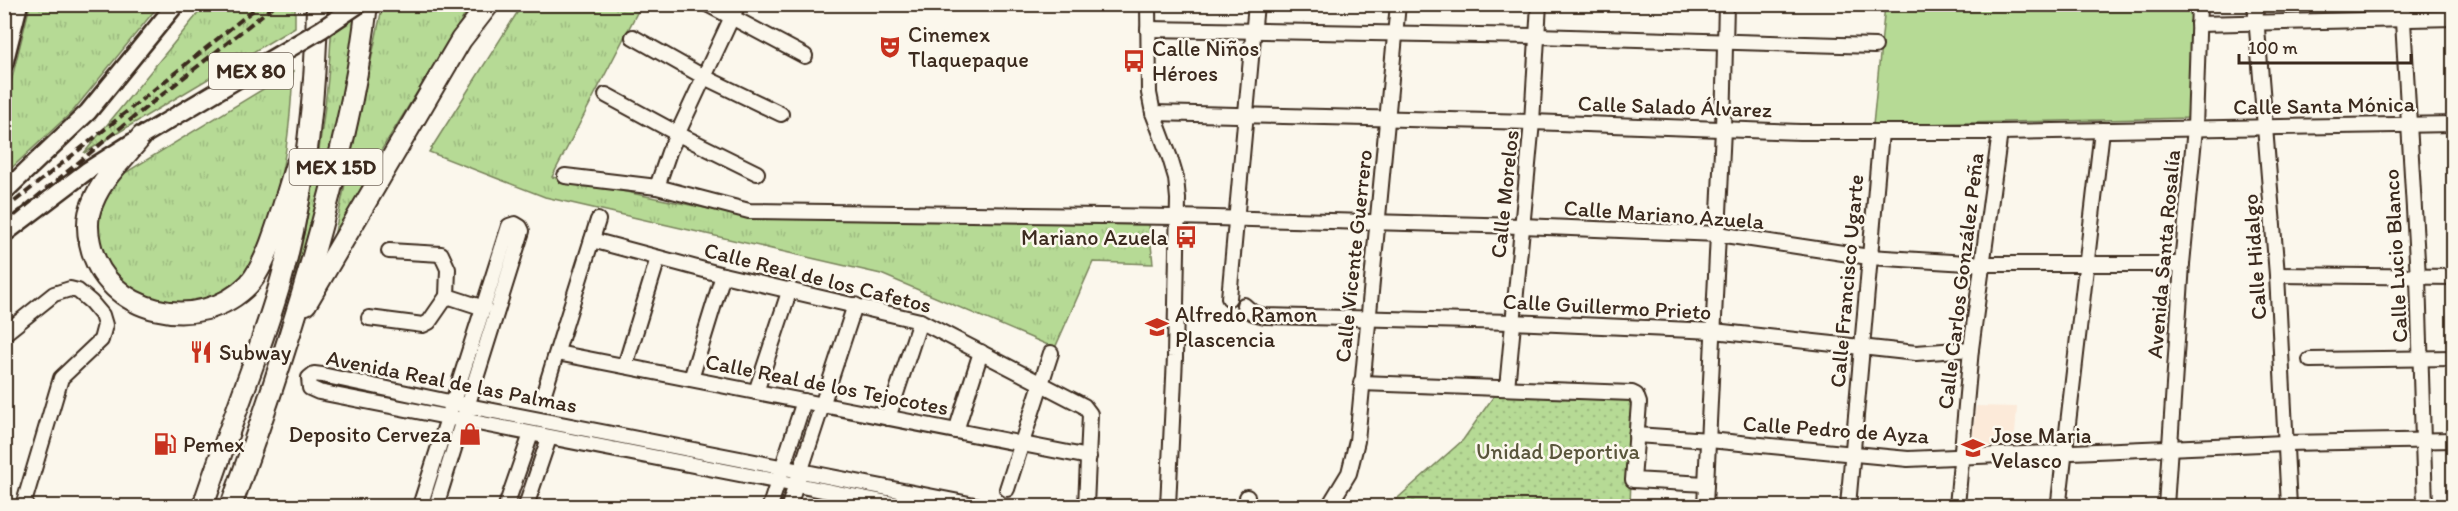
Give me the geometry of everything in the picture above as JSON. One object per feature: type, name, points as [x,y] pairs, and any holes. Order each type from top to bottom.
[{"type":"highway","name":"MEX 15D","points":[[203,507],[271,312],[299,208],[310,126],[316,56],[317,4]]},
{"type":"highway","name":"MEX 15D","points":[[231,507],[266,413],[293,327],[349,115],[362,53],[367,4]]},
{"type":"highway","points":[[293,327],[461,40],[478,4]]},
{"type":"highway","points":[[461,40],[489,4]]},
{"type":"highway","points":[[142,136],[104,181],[92,204],[87,230],[93,256],[106,278],[126,297],[146,308],[169,313],[192,313],[214,308],[232,299],[249,283],[262,266],[310,126]]},
{"type":"main road","points":[[4,64],[20,4]]},
{"type":"main road","points":[[4,192],[88,112],[176,4]]},
{"type":"main road","name":"MEX 80","points":[[4,234],[87,171],[322,29],[359,4]]},
{"type":"street","points":[[707,4],[805,56]]},
{"type":"street","points":[[657,188],[678,134],[738,4]]},
{"type":"street","points":[[1148,4],[1149,93],[1153,113],[1176,178],[1175,357],[1168,507]]},
{"type":"street","points":[[1229,298],[1256,4]]},
{"type":"street","name":"Calle Vicente Guerrero","points":[[1329,507],[1353,462],[1379,222],[1398,4]]},
{"type":"street","name":"Calle Morelos","points":[[1507,388],[1532,122],[1539,4]]},
{"type":"street","points":[[1705,507],[1723,129],[1726,4]]},
{"type":"street","name":"Avenida Santa Rosalía","points":[[2166,507],[2182,264],[2195,128],[2199,4]]},
{"type":"street","name":"Calle Hidalgo","points":[[2255,4],[2277,275],[2289,507]]},
{"type":"street","points":[[2198,24],[2402,12],[2454,18]]},
{"type":"street","name":"Calle Lucio Blanco","points":[[2402,12],[2418,277],[2425,507]]},
{"type":"street","points":[[1148,29],[1537,36],[1875,46]]},
{"type":"street","points":[[633,38],[705,77],[781,114]]},
{"type":"street","points":[[606,95],[757,173]]},
{"type":"street","name":"Calle Salado Álvarez","points":[[1153,113],[1881,132],[2195,128]]},
{"type":"street","name":"Calle Santa Mónica","points":[[2195,128],[2454,124]]},
{"type":"street","points":[[2059,501],[2102,130]]},
{"type":"street","name":"Calle Francisco Ugarte","points":[[1848,507],[1881,132]]},
{"type":"street","name":"Calle Carlos González Peña","points":[[1957,507],[1971,349],[2000,132]]},
{"type":"street","name":"Calle Mariano Azuela","points":[[565,176],[657,188],[749,210],[1236,218],[1521,226],[1718,234],[1869,257],[1984,264],[2182,264]]},
{"type":"street","points":[[543,396],[598,220]]},
{"type":"street","points":[[420,507],[509,226],[519,226],[522,231],[436,507]]},
{"type":"street","name":"Calle Real de los Cafetos","points":[[592,240],[723,275],[920,321],[1089,410],[1089,458]]},
{"type":"street","points":[[369,318],[423,325],[429,322],[447,296],[448,269],[441,254],[389,250]]},
{"type":"street","points":[[625,366],[658,258]]},
{"type":"street","points":[[691,379],[723,275]]},
{"type":"street","points":[[2277,275],[2454,277]]},
{"type":"street","points":[[4,334],[54,294],[70,289],[78,291],[91,302],[102,315],[105,325],[101,340],[61,378],[23,507]]},
{"type":"street","points":[[756,392],[790,290]]},
{"type":"street","points":[[447,296],[484,308]]},
{"type":"street","points":[[789,507],[855,305]]},
{"type":"street","name":"Calle Guillermo Prieto","points":[[1244,305],[1253,313],[1265,316],[1512,322],[1714,332],[1916,353],[1971,349]]},
{"type":"street","points":[[888,418],[920,321]]},
{"type":"street","points":[[956,431],[981,352]]},
{"type":"street","name":"Calle Real de los Tejocotes","points":[[557,353],[1089,458]]},
{"type":"street","points":[[1007,489],[1051,353]]},
{"type":"street","points":[[2310,360],[2454,358]]},
{"type":"street","name":"Avenida Real de las Palmas","points":[[904,507],[798,478],[783,467],[468,406],[322,375],[314,374],[309,378],[312,390],[777,483],[798,478],[981,507]]},
{"type":"street","points":[[1361,383],[1627,391],[1636,395],[1639,403],[1633,480],[1706,484]]},
{"type":"street","points":[[770,507],[804,401]]},
{"type":"street","points":[[531,434],[507,505],[525,507],[549,438]]},
{"type":"street","points":[[609,450],[613,434]]},
{"type":"street","name":"Calle Pedro de Ayza","points":[[1636,435],[1908,459],[2169,447],[2454,440]]},
{"type":"street","points":[[1086,507],[1089,458]]},
{"type":"shaded area","points":[[1976,406],[2017,407],[2014,449],[1971,450]]},
{"type":"green space","points":[[30,5],[159,5],[73,111],[5,174],[5,106]]},
{"type":"green space","points":[[205,5],[295,5],[295,27],[84,153]]},
{"type":"green space","points":[[332,5],[358,5],[347,90],[298,284],[294,283],[325,110]]},
{"type":"green space","points":[[391,5],[471,5],[377,157],[332,246],[381,13]]},
{"type":"green space","points":[[522,5],[641,5],[552,177],[749,217],[1149,225],[1153,264],[1093,262],[1055,348],[881,274],[545,197],[429,152]]},
{"type":"green space","points":[[1885,5],[2196,5],[2191,118],[1873,125]]},
{"type":"green space","points":[[293,71],[282,172],[272,211],[254,261],[238,279],[220,292],[200,300],[180,303],[159,301],[140,293],[122,280],[103,254],[98,238],[98,213],[108,188],[120,176]]},
{"type":"green space","name":"Unidad Deportiva","points":[[1496,393],[1634,396],[1630,506],[1390,505],[1463,440]]},
{"type":"railway","points":[[4,210],[261,4]]},
{"type":"railway","points":[[4,224],[276,4]]},
{"type":"place","name":"Cinemex Tlaquepaque","points":[[890,47]]},
{"type":"place","name":"Calle Niños Héroes","points":[[1134,61]]},
{"type":"place","name":"Mariano Azuela","points":[[1186,237]]},
{"type":"place","name":"Alfredo Ramon Plascencia","points":[[1157,327]]},
{"type":"place","name":"Subway","points":[[201,352]]},
{"type":"place","name":"Deposito Cerveza","points":[[470,434]]},
{"type":"place","name":"Pemex","points":[[165,444]]},
{"type":"place","name":"Jose Maria Velasco","points":[[1973,448]]}]
